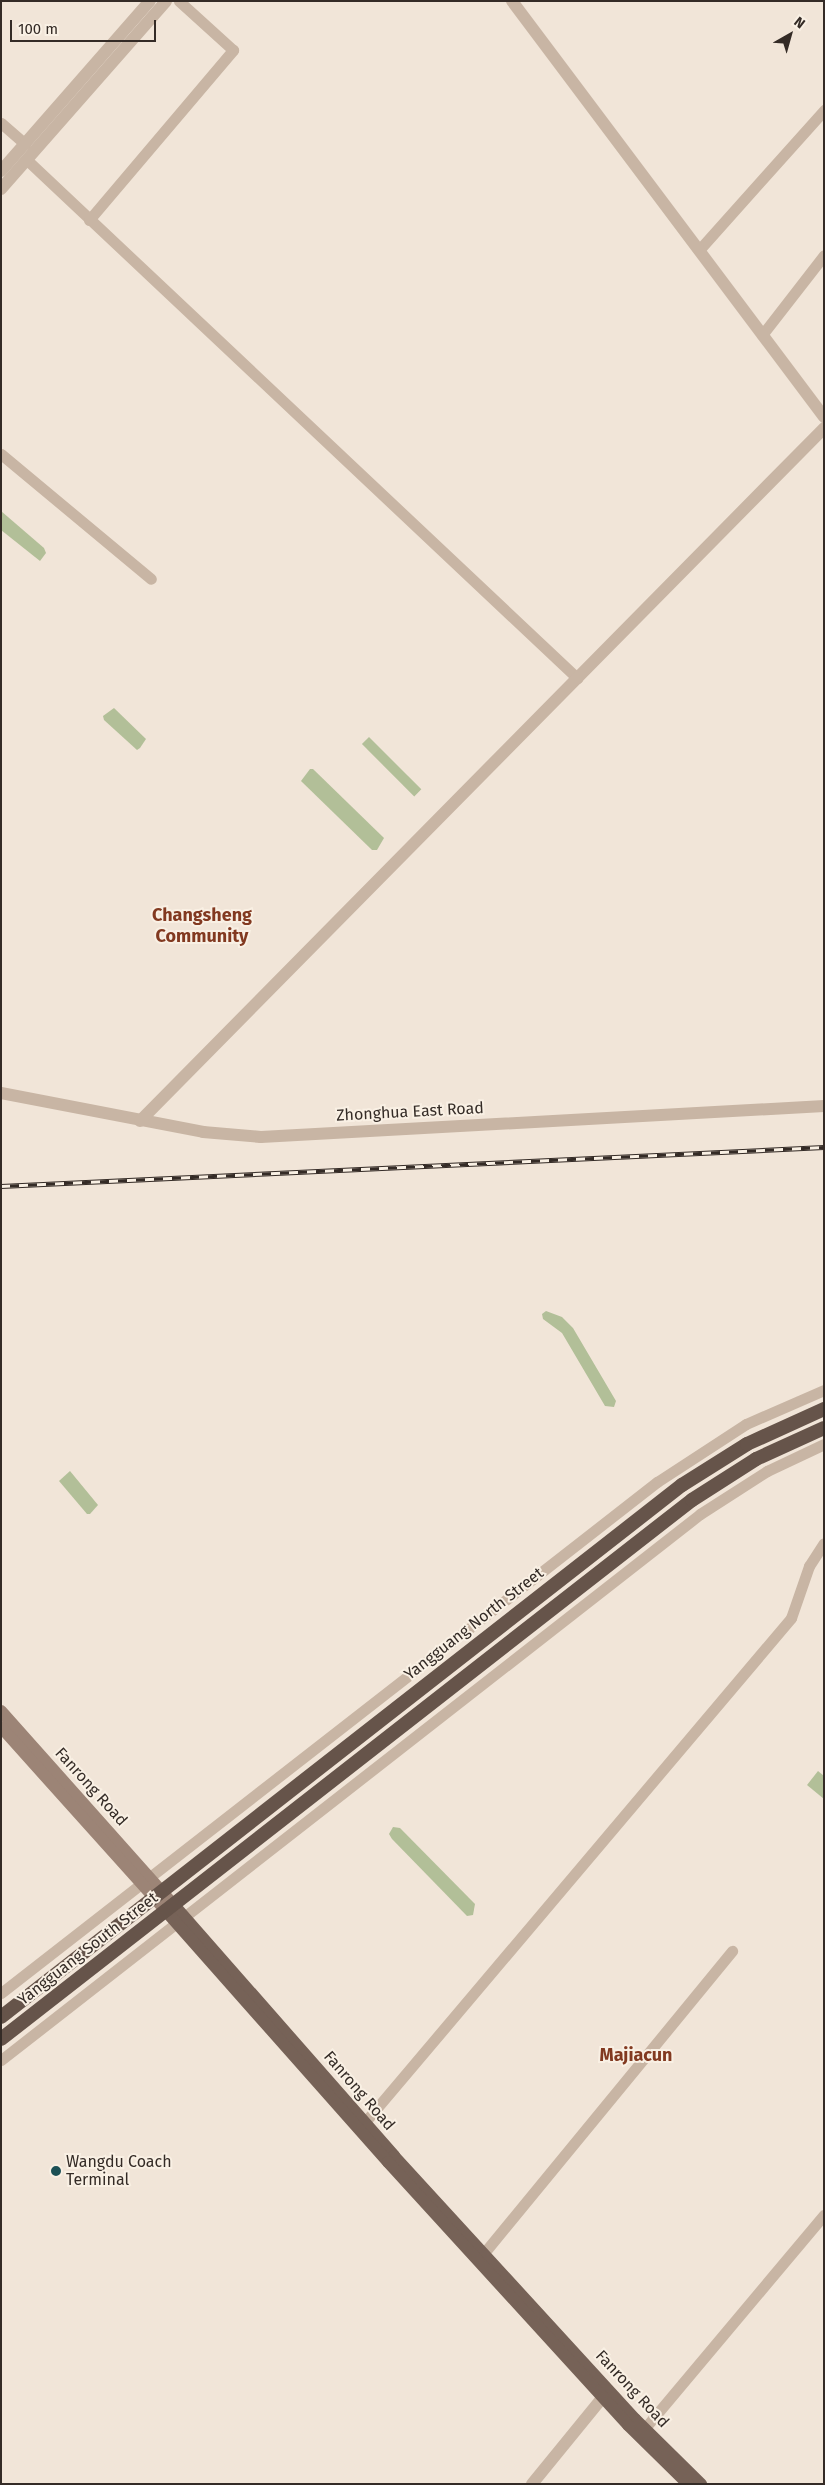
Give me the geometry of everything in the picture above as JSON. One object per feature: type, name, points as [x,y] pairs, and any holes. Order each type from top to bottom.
[{"type":"highway","name":"Yangguang North Street","points":[[158,1894],[682,1485],[747,1444],[824,1409]]},
{"type":"highway","points":[[169,1907],[692,1500],[756,1459],[824,1428]]},
{"type":"highway","name":"Yangguang South Street","points":[[1,2017],[158,1894]]},
{"type":"highway","name":"Yangguang South Street","points":[[1,2039],[169,1907]]},
{"type":"main road","name":"Fanrong Road","points":[[1,1711],[146,1881]]},
{"type":"main road","name":"Fanrong Road","points":[[1,1727],[158,1894],[484,2254],[645,2428],[701,2484]]},
{"type":"main road","name":"Fanrong Road","points":[[181,1920],[388,2162],[603,2397],[688,2484]]},
{"type":"street","points":[[1,171],[150,1]]},
{"type":"street","points":[[1,189],[166,1]]},
{"type":"street","points":[[89,220],[233,50],[179,1]]},
{"type":"street","points":[[512,1],[824,417]]},
{"type":"street","points":[[699,250],[824,110]]},
{"type":"street","points":[[1,123],[25,144]]},
{"type":"street","points":[[26,160],[577,678]]},
{"type":"street","points":[[762,335],[824,255]]},
{"type":"street","points":[[140,1121],[824,428]]},
{"type":"street","points":[[1,454],[151,579]]},
{"type":"street","name":"Zhonghua East Road","points":[[1,1093],[203,1132],[261,1137],[824,1106]]},
{"type":"street","points":[[1,1993],[657,1482],[746,1424],[824,1390]]},
{"type":"street","points":[[1,2060],[700,1514],[767,1471],[824,1444]]},
{"type":"street","points":[[365,2122],[791,1618],[809,1566],[824,1543]]},
{"type":"street","points":[[484,2254],[732,1952]]},
{"type":"street","points":[[645,2428],[824,2215]]},
{"type":"street","points":[[532,2484],[603,2397]]},
{"type":"green space","points":[[1,511],[44,548],[46,553],[40,561],[1,530]]},
{"type":"green space","points":[[114,708],[146,739],[137,750],[104,720],[103,716]]},
{"type":"green space","points":[[369,737],[421,789],[414,796],[362,744]]},
{"type":"green space","points":[[310,769],[313,769],[384,838],[377,850],[372,850],[301,781]]},
{"type":"green space","points":[[546,1311],[562,1317],[573,1328],[616,1401],[614,1407],[605,1406],[562,1333],[543,1319],[542,1314]]},
{"type":"green space","points":[[70,1471],[98,1505],[90,1514],[87,1514],[59,1481]]},
{"type":"green space","points":[[818,1771],[824,1776],[824,1799],[807,1785]]},
{"type":"green space","points":[[393,1827],[400,1828],[475,1904],[473,1915],[467,1916],[392,1839],[389,1834]]},
{"type":"railway","points":[[1,1186],[824,1147]]},
{"type":"place","name":"Wangdu Coach Terminal","points":[[56,2171]]},
{"type":"district","name":"Changsheng Community","points":[[202,926]]},
{"type":"district","name":"Majiacun","points":[[636,2055]]}]
